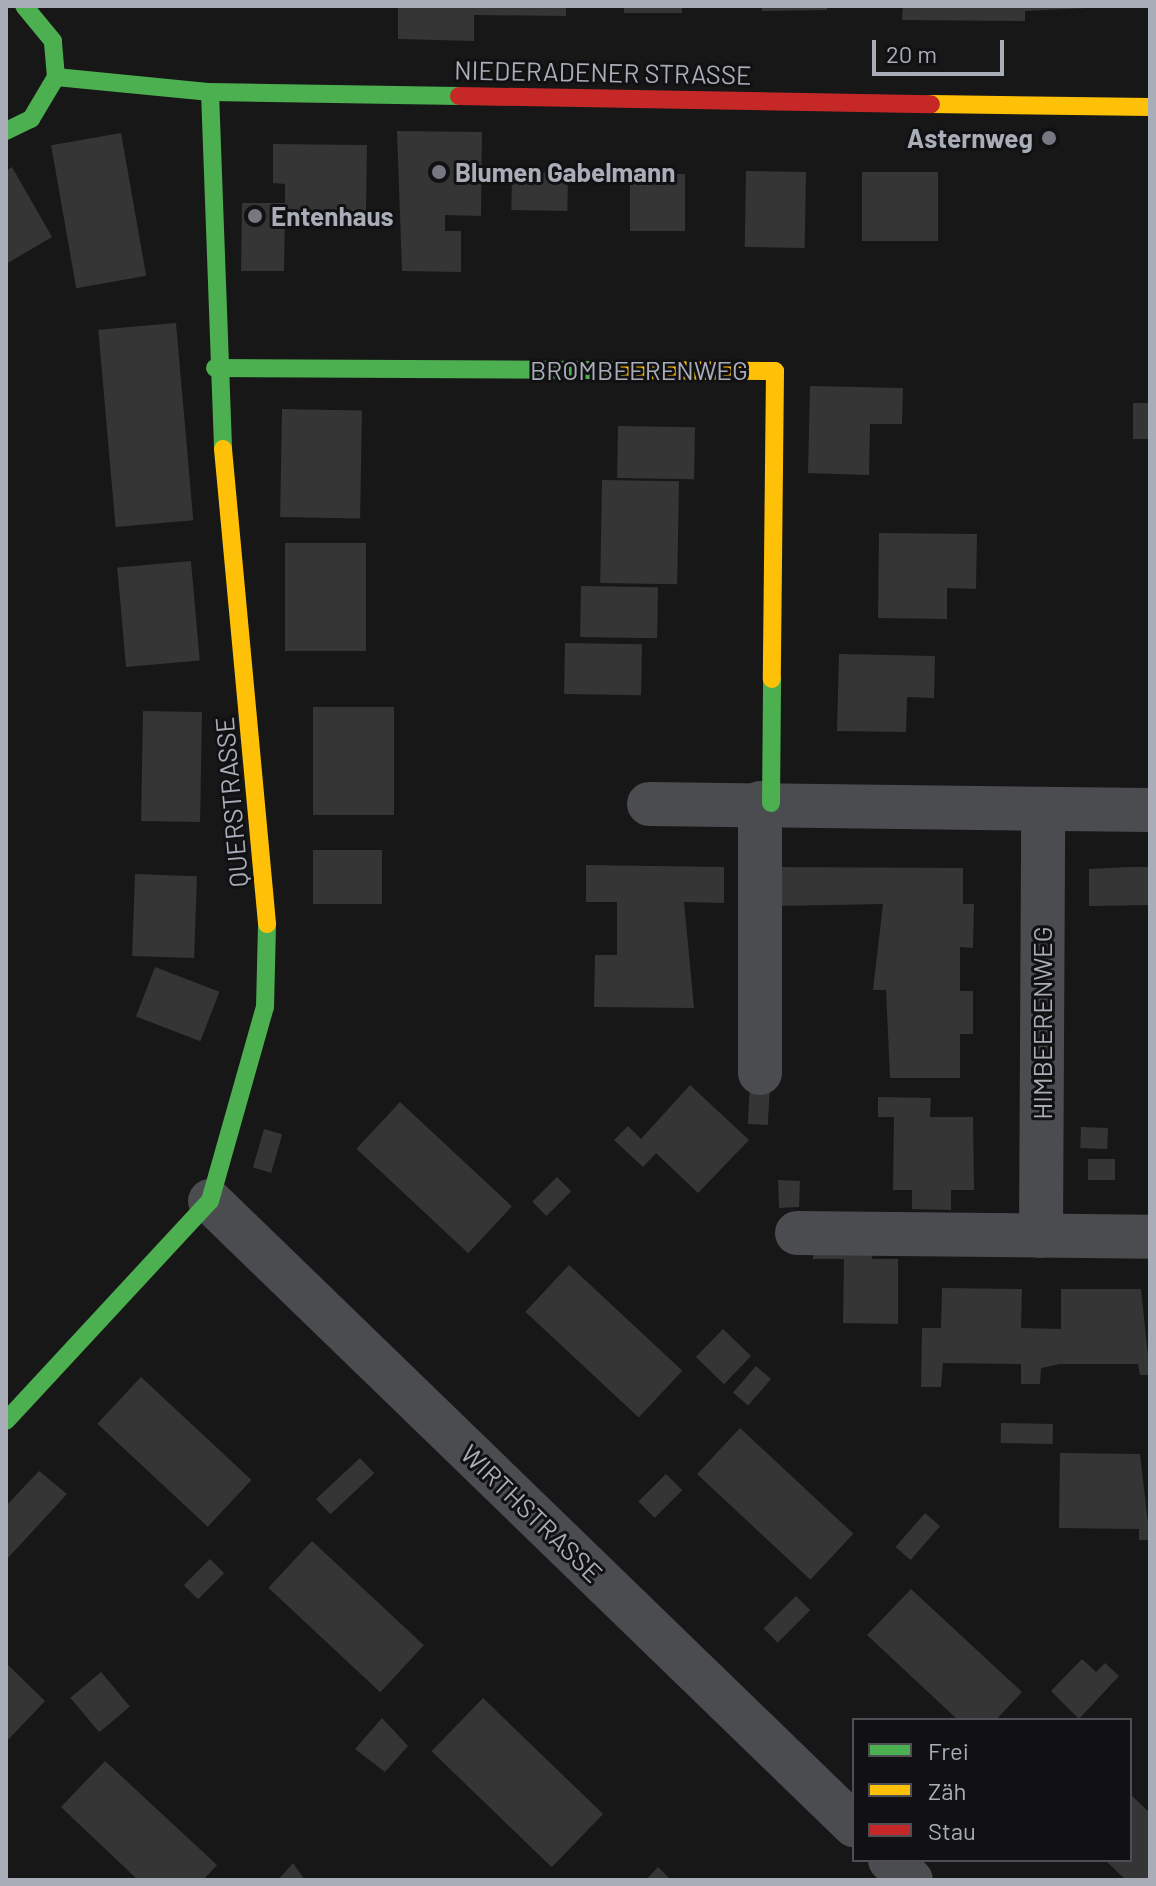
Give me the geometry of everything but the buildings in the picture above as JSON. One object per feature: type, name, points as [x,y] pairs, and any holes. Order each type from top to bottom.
[{"type":"street","points":[[6,131],[31,119],[56,77],[53,41],[24,6]]},
{"type":"street","name":"NIEDERADENER STRASSE","points":[[56,77],[210,92],[1150,107]]},
{"type":"street","name":"QUERSTRASSE","points":[[6,1421],[210,1201],[265,1007],[268,951],[215,368],[210,92]]},
{"type":"street","name":"BROMBEERENWEG","points":[[215,368],[775,371],[760,1073]]},
{"type":"street","points":[[649,804],[1150,810]]},
{"type":"street","name":"HIMBEERENWEG","points":[[1041,1236],[1043,811]]},
{"type":"street","name":"WIRTHSTRASSE","points":[[210,1201],[852,1823]]},
{"type":"street","points":[[797,1233],[1150,1237]]},
{"type":"street","points":[[892,1862],[911,1880]]},
{"type":"traffic: fast","points":[[6,131],[31,119],[56,77],[53,41],[24,6]]},
{"type":"traffic: fast","points":[[56,77],[210,92],[459,96]]},
{"type":"traffic: fast","points":[[210,92],[223,449]]},
{"type":"traffic: fast","points":[[215,368],[628,370]]},
{"type":"traffic: fast","points":[[771,803],[772,679]]},
{"type":"traffic: fast","points":[[6,1421],[210,1201],[265,1007],[267,924]]},
{"type":"traffic: slow","points":[[931,104],[1150,107]]},
{"type":"traffic: slow","points":[[628,370],[775,371],[772,679]]},
{"type":"traffic: slow","points":[[223,449],[267,924]]},
{"type":"traffic: jam","points":[[459,96],[931,104]]},
{"type":"place","name":"Asternweg","points":[[1049,138]]},
{"type":"place","name":"Blumen Gabelmann","points":[[439,172]]},
{"type":"place","name":"Entenhaus","points":[[255,216]]}]
